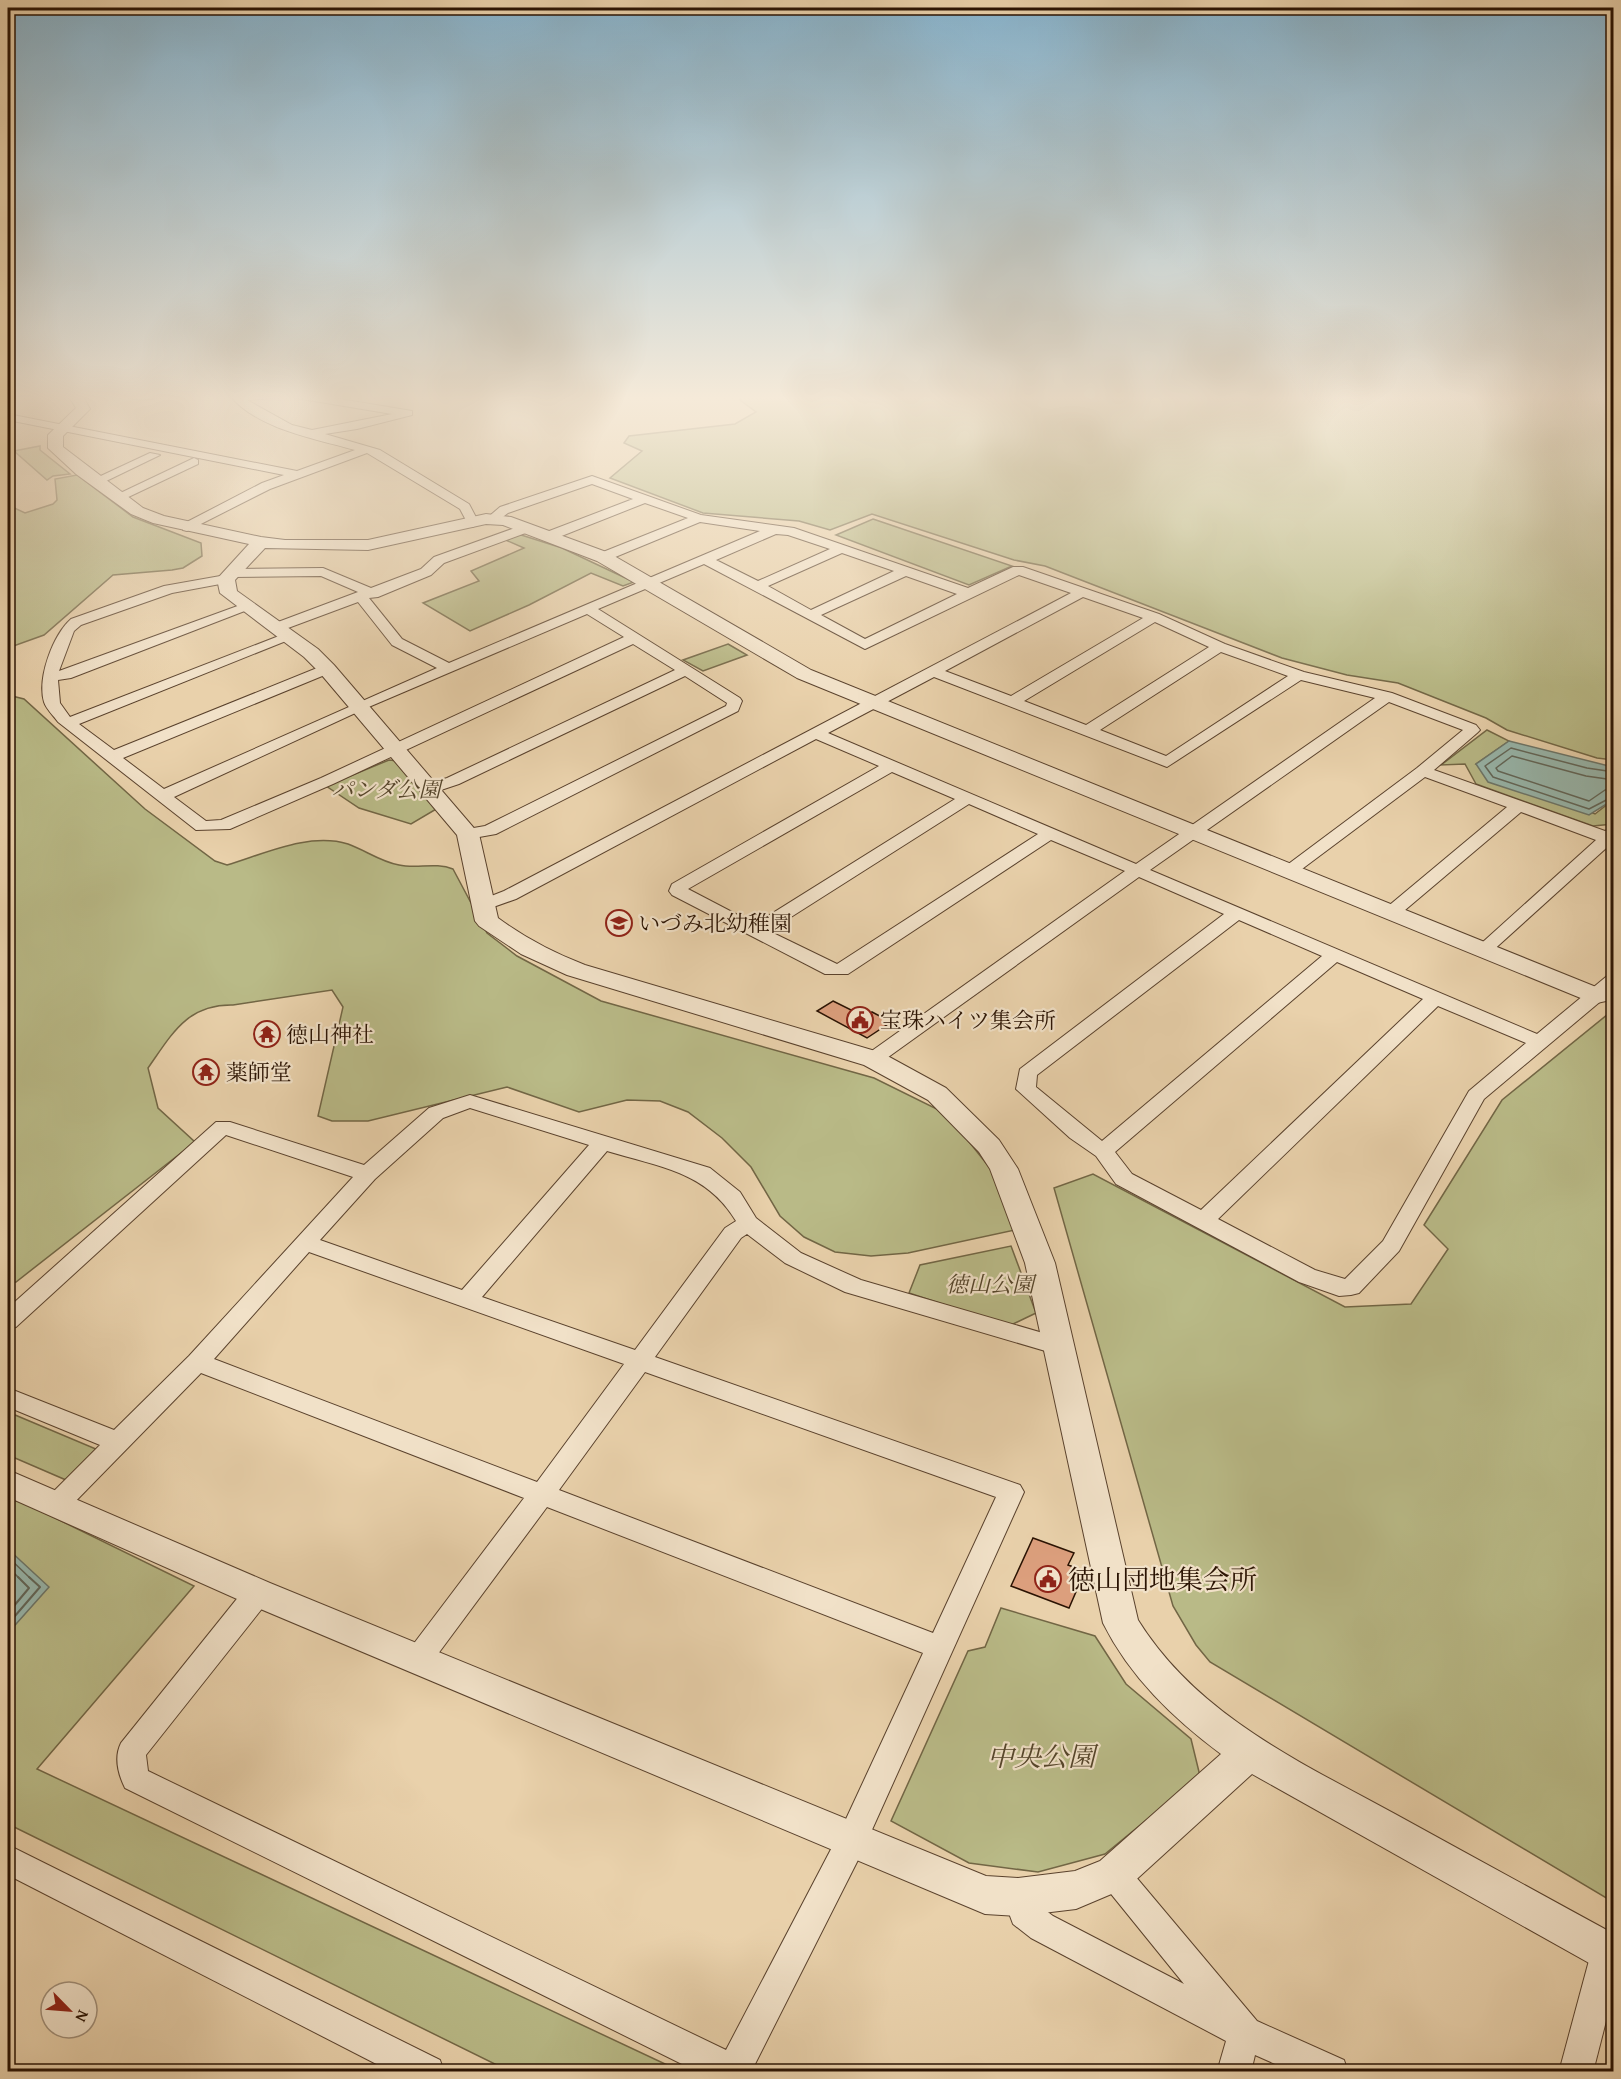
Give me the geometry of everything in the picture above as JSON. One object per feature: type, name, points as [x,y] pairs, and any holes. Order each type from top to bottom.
[{"type":"street","points":[[111,492],[137,511],[187,527],[285,545],[368,544],[492,519],[504,510],[557,492]]},
{"type":"street","points":[[118,497],[129,492]]},
{"type":"street","points":[[187,527],[254,492]]},
{"type":"street","points":[[440,492],[465,507],[473,523]]},
{"type":"street","points":[[625,492],[699,518],[790,531],[969,593]]},
{"type":"street","points":[[549,536],[644,499]]},
{"type":"street","points":[[603,557],[699,518]]},
{"type":"street","points":[[492,519],[527,528],[603,557],[804,674],[1597,996]]},
{"type":"street","points":[[68,723],[430,570],[439,560],[527,528]]},
{"type":"street","points":[[163,796],[359,706],[774,530]]},
{"type":"street","points":[[261,542],[228,576],[229,593],[327,669],[432,788],[468,834],[487,921],[509,938],[547,959],[576,970],[873,1059],[938,1094],[963,1117],[999,1162],[1040,1263],[1052,1328],[1059,1346],[1121,1623],[1136,1650],[1195,1714],[1249,1753],[1610,1955],[1576,2072]]},
{"type":"street","points":[[758,586],[841,549]]},
{"type":"street","points":[[705,560],[758,586],[865,645],[1018,570],[1154,617],[1220,647],[1299,675],[1387,696],[1472,730],[1423,771],[1288,871]]},
{"type":"street","points":[[810,615],[905,571]]},
{"type":"street","points":[[448,668],[397,642],[367,596],[323,572],[228,576],[170,589],[76,622],[68,629],[50,677],[52,703],[68,723],[202,826],[224,825],[634,638]]},
{"type":"street","points":[[482,906],[510,895],[1083,592]]},
{"type":"street","points":[[50,677],[66,675],[248,607]]},
{"type":"street","points":[[468,834],[490,830],[733,708],[735,701],[588,609]]},
{"type":"street","points":[[1012,702],[1154,617]]},
{"type":"street","points":[[1088,731],[1220,647]]},
{"type":"street","points":[[111,757],[327,669]]},
{"type":"street","points":[[432,788],[453,781],[687,670]]},
{"type":"street","points":[[933,671],[1167,762],[1299,675]]},
{"type":"street","points":[[873,1059],[1191,832],[1387,696]]},
{"type":"street","points":[[815,734],[1539,1042]]},
{"type":"street","points":[[891,766],[678,888],[678,891],[832,970],[841,970],[1048,834]]},
{"type":"street","points":[[1423,771],[1518,806],[1610,835]]},
{"type":"street","points":[[756,931],[966,799]]},
{"type":"street","points":[[1392,912],[1518,806]]},
{"type":"street","points":[[1483,950],[1610,835]]},
{"type":"street","points":[[1236,914],[1027,1073],[1026,1089],[1102,1151],[1124,1179],[1307,1276],[1339,1287],[1351,1287],[1391,1246],[1476,1095],[1614,980]]},
{"type":"street","points":[[1102,1151],[1333,956]]},
{"type":"street","points":[[1203,1221],[1434,999]]},
{"type":"street","points":[[57,1504],[197,1362],[367,1174],[436,1113],[470,1101],[702,1173],[732,1197],[748,1223],[793,1258],[853,1286],[1059,1346]]},
{"type":"street","points":[[8,1321],[223,1127],[367,1174]]},
{"type":"street","points":[[467,1299],[603,1142]]},
{"type":"street","points":[[419,1658],[642,1360],[732,1233],[748,1223]]},
{"type":"street","points":[[258,1593],[131,1752],[135,1779],[734,2071],[851,1842],[1011,1492],[306,1243]]},
{"type":"street","points":[[197,1362],[939,1647]]},
{"type":"street","points":[[8,1397],[118,1442]]},
{"type":"street","points":[[8,1483],[258,1593],[419,1658],[851,1842],[985,1895],[1018,1897],[1076,1890],[1114,1874],[1249,1753]]},
{"type":"street","points":[[8,1859],[179,1948],[428,2072]]},
{"type":"street","points":[[1114,1874],[1245,2033]]},
{"type":"street","points":[[1018,1897],[1024,1913],[1042,1927],[1245,2033],[1332,2072]]},
{"type":"street","points":[[1234,2072],[1245,2033]]},
{"type":"green space","points":[[56,492],[100,492],[133,517],[201,543],[202,556],[183,568],[113,575],[44,635],[8,648],[8,505],[25,513],[53,504],[57,500]]},
{"type":"green space","points":[[647,492],[1613,492],[1613,760],[1597,758],[1507,730],[1486,718],[1398,683],[1347,675],[1282,658],[1045,566],[1014,560],[872,514],[830,530],[799,521],[703,513]]},
{"type":"green space","points":[[873,519],[1012,566],[969,585],[836,535]]},
{"type":"green space","points":[[515,533],[562,548],[634,582],[623,586],[591,573],[529,605],[470,631],[423,603],[479,581],[471,571],[524,548],[501,538]]},
{"type":"green space","points":[[728,644],[747,655],[703,671],[683,660]]},
{"type":"green space","points":[[8,695],[24,699],[145,809],[215,861],[227,865],[302,842],[333,841],[348,844],[392,863],[453,869],[487,933],[517,956],[601,1001],[874,1078],[947,1114],[1005,1187],[1015,1230],[908,1253],[871,1256],[835,1252],[804,1237],[780,1216],[751,1167],[722,1138],[688,1112],[660,1101],[627,1100],[579,1112],[507,1087],[368,1121],[332,1121],[318,1116],[343,1007],[332,990],[217,1006],[204,1010],[182,1023],[148,1068],[158,1108],[195,1142],[16,1282],[8,1283]]},
{"type":"green space","points":[[1487,730],[1509,741],[1476,764],[1595,814],[1613,800],[1613,824],[1593,826],[1476,784],[1465,764],[1441,765]]},
{"type":"green space","name":"パンダ公園","points":[[389,760],[398,761],[438,808],[411,824],[359,808],[326,786]]},
{"type":"green space","points":[[1613,1010],[1613,1902],[1210,1662],[1196,1645],[1173,1606],[1054,1188],[1093,1174],[1345,1307],[1411,1304],[1448,1249],[1424,1225],[1502,1100]]},
{"type":"green space","name":"徳山公園","points":[[1011,1246],[1036,1313],[1009,1326],[909,1293],[920,1265]]},
{"type":"green space","points":[[8,1412],[103,1452],[73,1483],[8,1455]]},
{"type":"green space","points":[[8,1495],[194,1586],[37,1769],[680,2071],[509,2071],[8,1824]]},
{"type":"green space","name":"中央公園","points":[[1001,1608],[1095,1636],[1126,1684],[1191,1739],[1200,1776],[1105,1854],[1038,1872],[969,1863],[891,1821],[968,1651],[985,1647]]},
{"type":"water","points":[[1509,741],[1613,767],[1613,800],[1589,815],[1488,782],[1476,764]]},
{"type":"water","points":[[8,1549],[49,1587],[8,1633]]},
{"type":"building","name":"宝珠ハイツ集会所","points":[[833,1001],[865,1017],[872,1012],[891,1022],[867,1038],[817,1011]]},
{"type":"building","name":"徳山団地集会所","points":[[1033,1538],[1074,1553],[1068,1565],[1085,1571],[1069,1608],[1011,1586]]},
{"type":"place","name":"いづみ北幼稚園","points":[[619,923]]},
{"type":"place","name":"宝珠ハイツ集会所","points":[[860,1020]]},
{"type":"place","name":"徳山神社","points":[[267,1034]]},
{"type":"place","name":"薬師堂","points":[[206,1072]]},
{"type":"place","name":"徳山団地集会所","points":[[1048,1579]]}]
